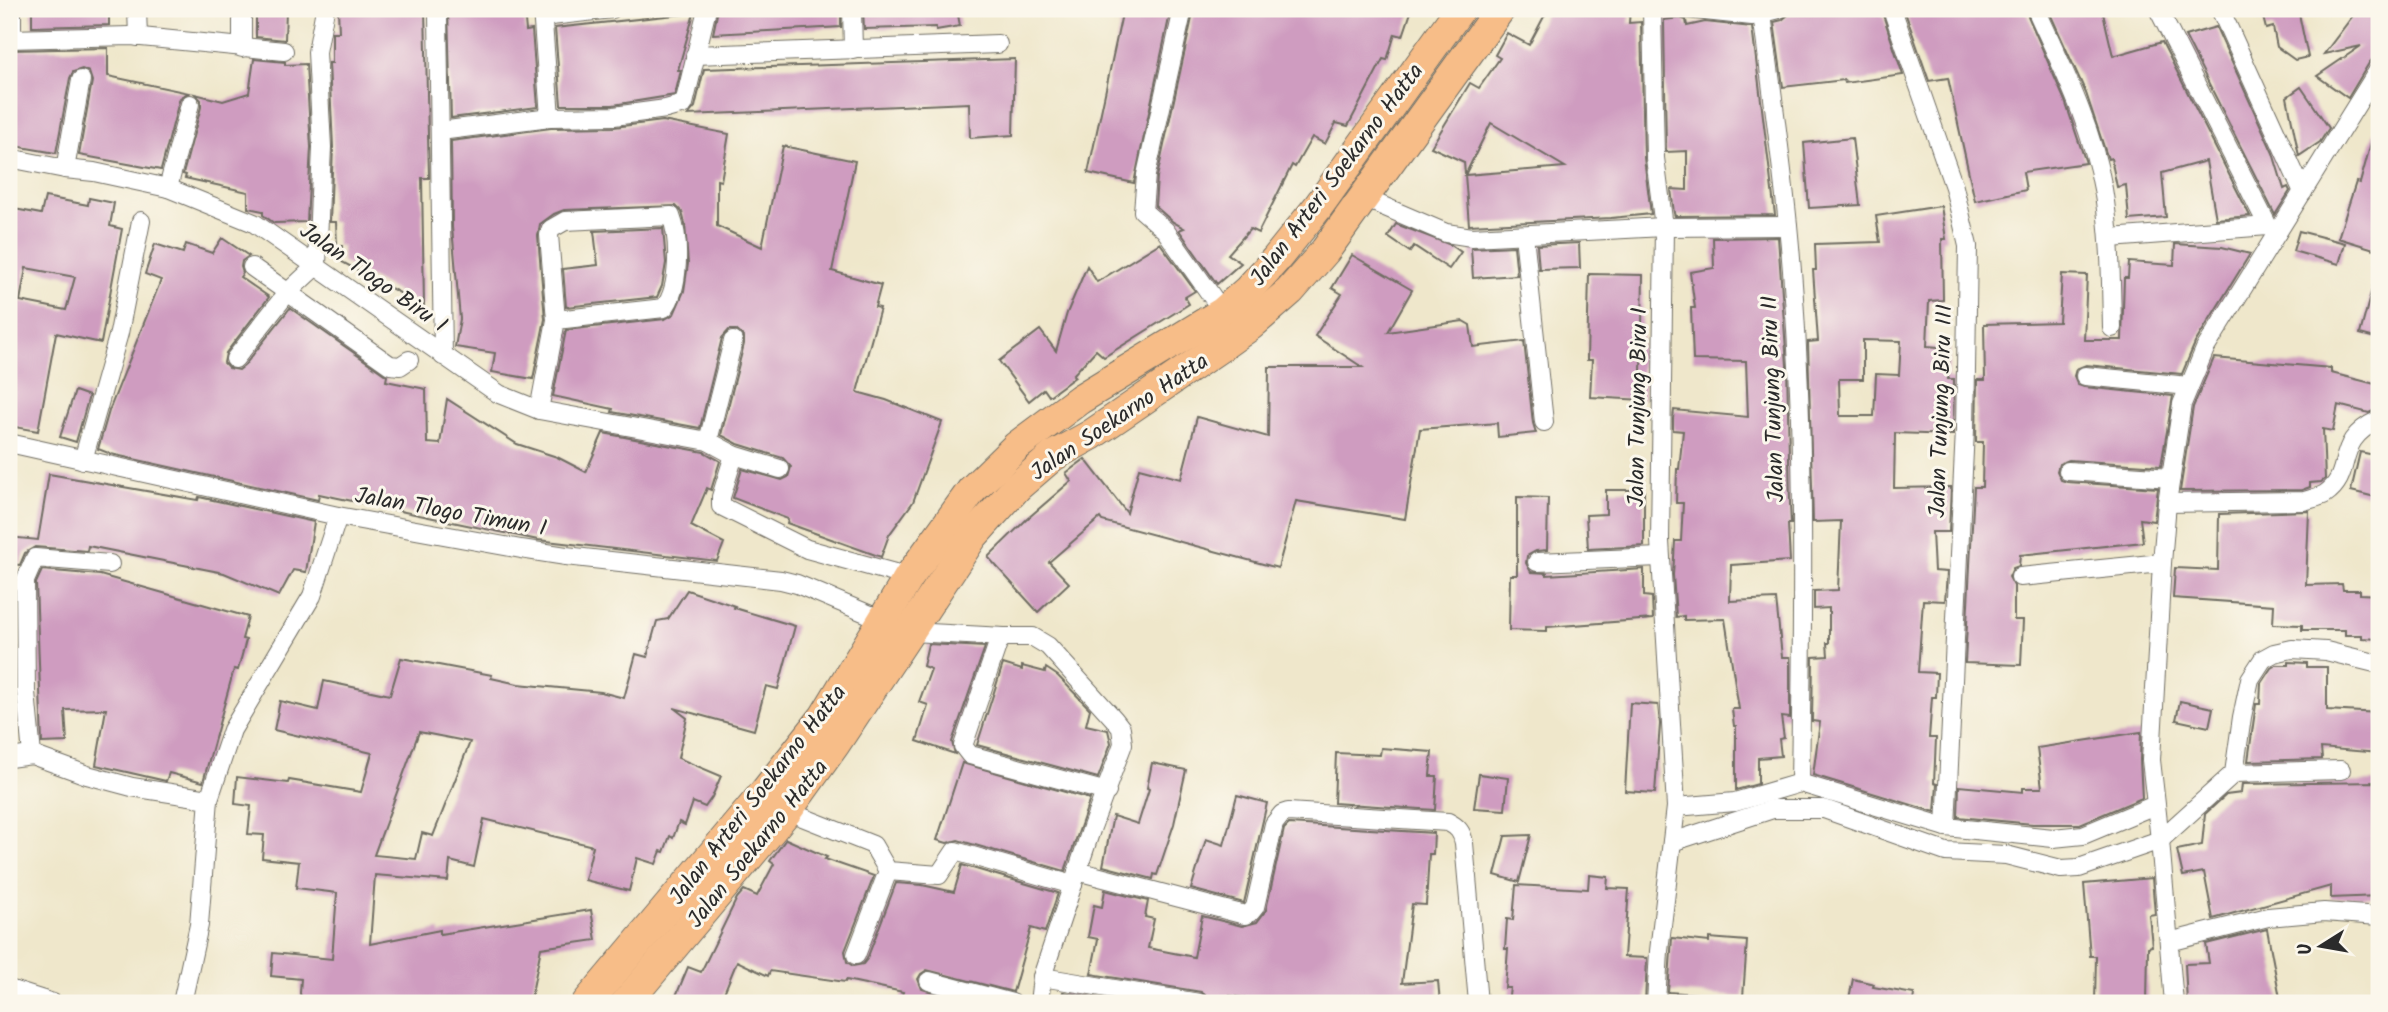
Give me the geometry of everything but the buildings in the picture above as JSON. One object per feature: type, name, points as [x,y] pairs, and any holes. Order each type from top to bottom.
[{"type":"main road","name":"Jalan Arteri Soekarno Hatta","points":[[587,1003],[764,793],[824,717],[909,577],[972,490],[1017,446],[1080,399],[1223,312],[1248,290],[1317,208],[1460,9]]},
{"type":"main road","name":"Jalan Soekarno Hatta","points":[[626,1003],[787,811],[911,632],[973,536],[1017,487],[1053,457],[1091,435],[1251,325],[1290,291],[1325,251],[1500,9]]},
{"type":"street","points":[[12,9],[11,39],[138,37],[284,51]]},
{"type":"street","points":[[137,9],[138,37]]},
{"type":"street","points":[[242,9],[242,48]]},
{"type":"street","points":[[235,359],[287,293],[317,265],[322,147],[317,52],[325,9]]},
{"type":"street","points":[[436,9],[443,356]]},
{"type":"street","points":[[550,117],[542,13],[612,9]]},
{"type":"street","points":[[440,131],[550,117],[614,116],[684,104],[707,9]]},
{"type":"street","points":[[852,9],[853,50]]},
{"type":"street","points":[[1183,9],[1146,175],[1143,211],[1165,230],[1223,312]]},
{"type":"street","name":"Jalan Tunjung Biru I","points":[[1651,9],[1655,158],[1664,227],[1660,557],[1676,807],[1659,951],[1656,1003]]},
{"type":"street","points":[[1686,9],[1752,16],[1771,11]]},
{"type":"street","name":"Jalan Tunjung Biru III","points":[[1892,9],[1954,187],[1968,246],[1965,416],[1946,827]]},
{"type":"street","points":[[2036,9],[2088,129],[2103,188],[2110,238],[2112,328]]},
{"type":"street","points":[[2158,9],[2272,230]]},
{"type":"street","points":[[2220,9],[2303,192]]},
{"type":"street","name":"Jalan Tunjung Biru II","points":[[1771,11],[1800,429],[1803,593],[1800,783]]},
{"type":"street","points":[[695,55],[998,44]]},
{"type":"street","points":[[2174,1003],[2151,746],[2167,503],[2182,404],[2205,349],[2272,230],[2303,192],[2379,69]]},
{"type":"street","points":[[65,169],[81,80]]},
{"type":"street","points":[[168,188],[190,104]]},
{"type":"street","name":"Jalan Tlogo Biru I","points":[[9,158],[168,188],[254,223],[499,394],[540,410],[708,441],[734,455],[780,468]]},
{"type":"street","points":[[1364,198],[1446,233],[1472,237],[1664,227],[1788,226]]},
{"type":"street","points":[[540,410],[556,320],[549,235],[551,229],[565,221],[671,216],[677,231],[677,248],[672,298],[664,308],[556,320]]},
{"type":"street","points":[[83,460],[119,333],[141,221]]},
{"type":"street","points":[[2110,238],[2272,230]]},
{"type":"street","points":[[1524,234],[1544,422]]},
{"type":"street","points":[[252,268],[390,365],[400,366],[408,360]]},
{"type":"street","points":[[708,441],[733,341]]},
{"type":"street","points":[[2085,376],[2189,386]]},
{"type":"street","points":[[2167,503],[2304,501],[2325,494],[2340,479],[2349,444],[2357,433],[2379,420]]},
{"type":"street","name":"Jalan Tlogo Timun I","points":[[9,443],[338,516],[566,556],[781,580],[797,584],[911,632],[1033,637],[1048,646],[1121,728],[1123,737],[1107,792]]},
{"type":"street","points":[[734,455],[721,497],[721,506],[807,549],[909,577]]},
{"type":"street","points":[[2068,471],[2171,478]]},
{"type":"street","points":[[182,1003],[199,925],[209,799],[232,730],[312,596],[338,516]]},
{"type":"street","points":[[1537,562],[1660,557]]},
{"type":"street","points":[[32,755],[26,692],[24,581],[35,558],[110,564]]},
{"type":"street","points":[[2020,577],[2162,564]]},
{"type":"street","points":[[1004,637],[998,643],[963,746],[964,751],[970,755],[1107,792],[1042,977],[1039,1003]]},
{"type":"street","points":[[1672,842],[1773,809],[1824,809],[1946,852],[2006,855],[2061,869],[2078,868],[2160,840],[2234,773],[2250,678],[2263,659],[2292,649],[2326,651],[2379,664]]},
{"type":"street","points":[[9,758],[32,755],[87,775],[132,787],[209,799]]},
{"type":"street","points":[[2234,773],[2341,770]]},
{"type":"street","points":[[1676,807],[1735,802],[1800,783],[1946,827],[2053,838],[2083,835],[2155,805]]},
{"type":"street","points":[[787,811],[873,845],[888,871]]},
{"type":"street","points":[[888,871],[939,875],[956,851],[1245,915],[1255,907],[1274,824],[1282,814],[1288,812],[1448,822],[1457,826],[1462,834],[1478,1003]]},
{"type":"street","points":[[856,956],[888,871]]},
{"type":"street","points":[[2169,942],[2268,917],[2324,912],[2379,916]]},
{"type":"street","points":[[1042,977],[1199,1003]]},
{"type":"street","points":[[929,981],[1012,1003]]},
{"type":"street","points":[[9,989],[53,1003]]}]
